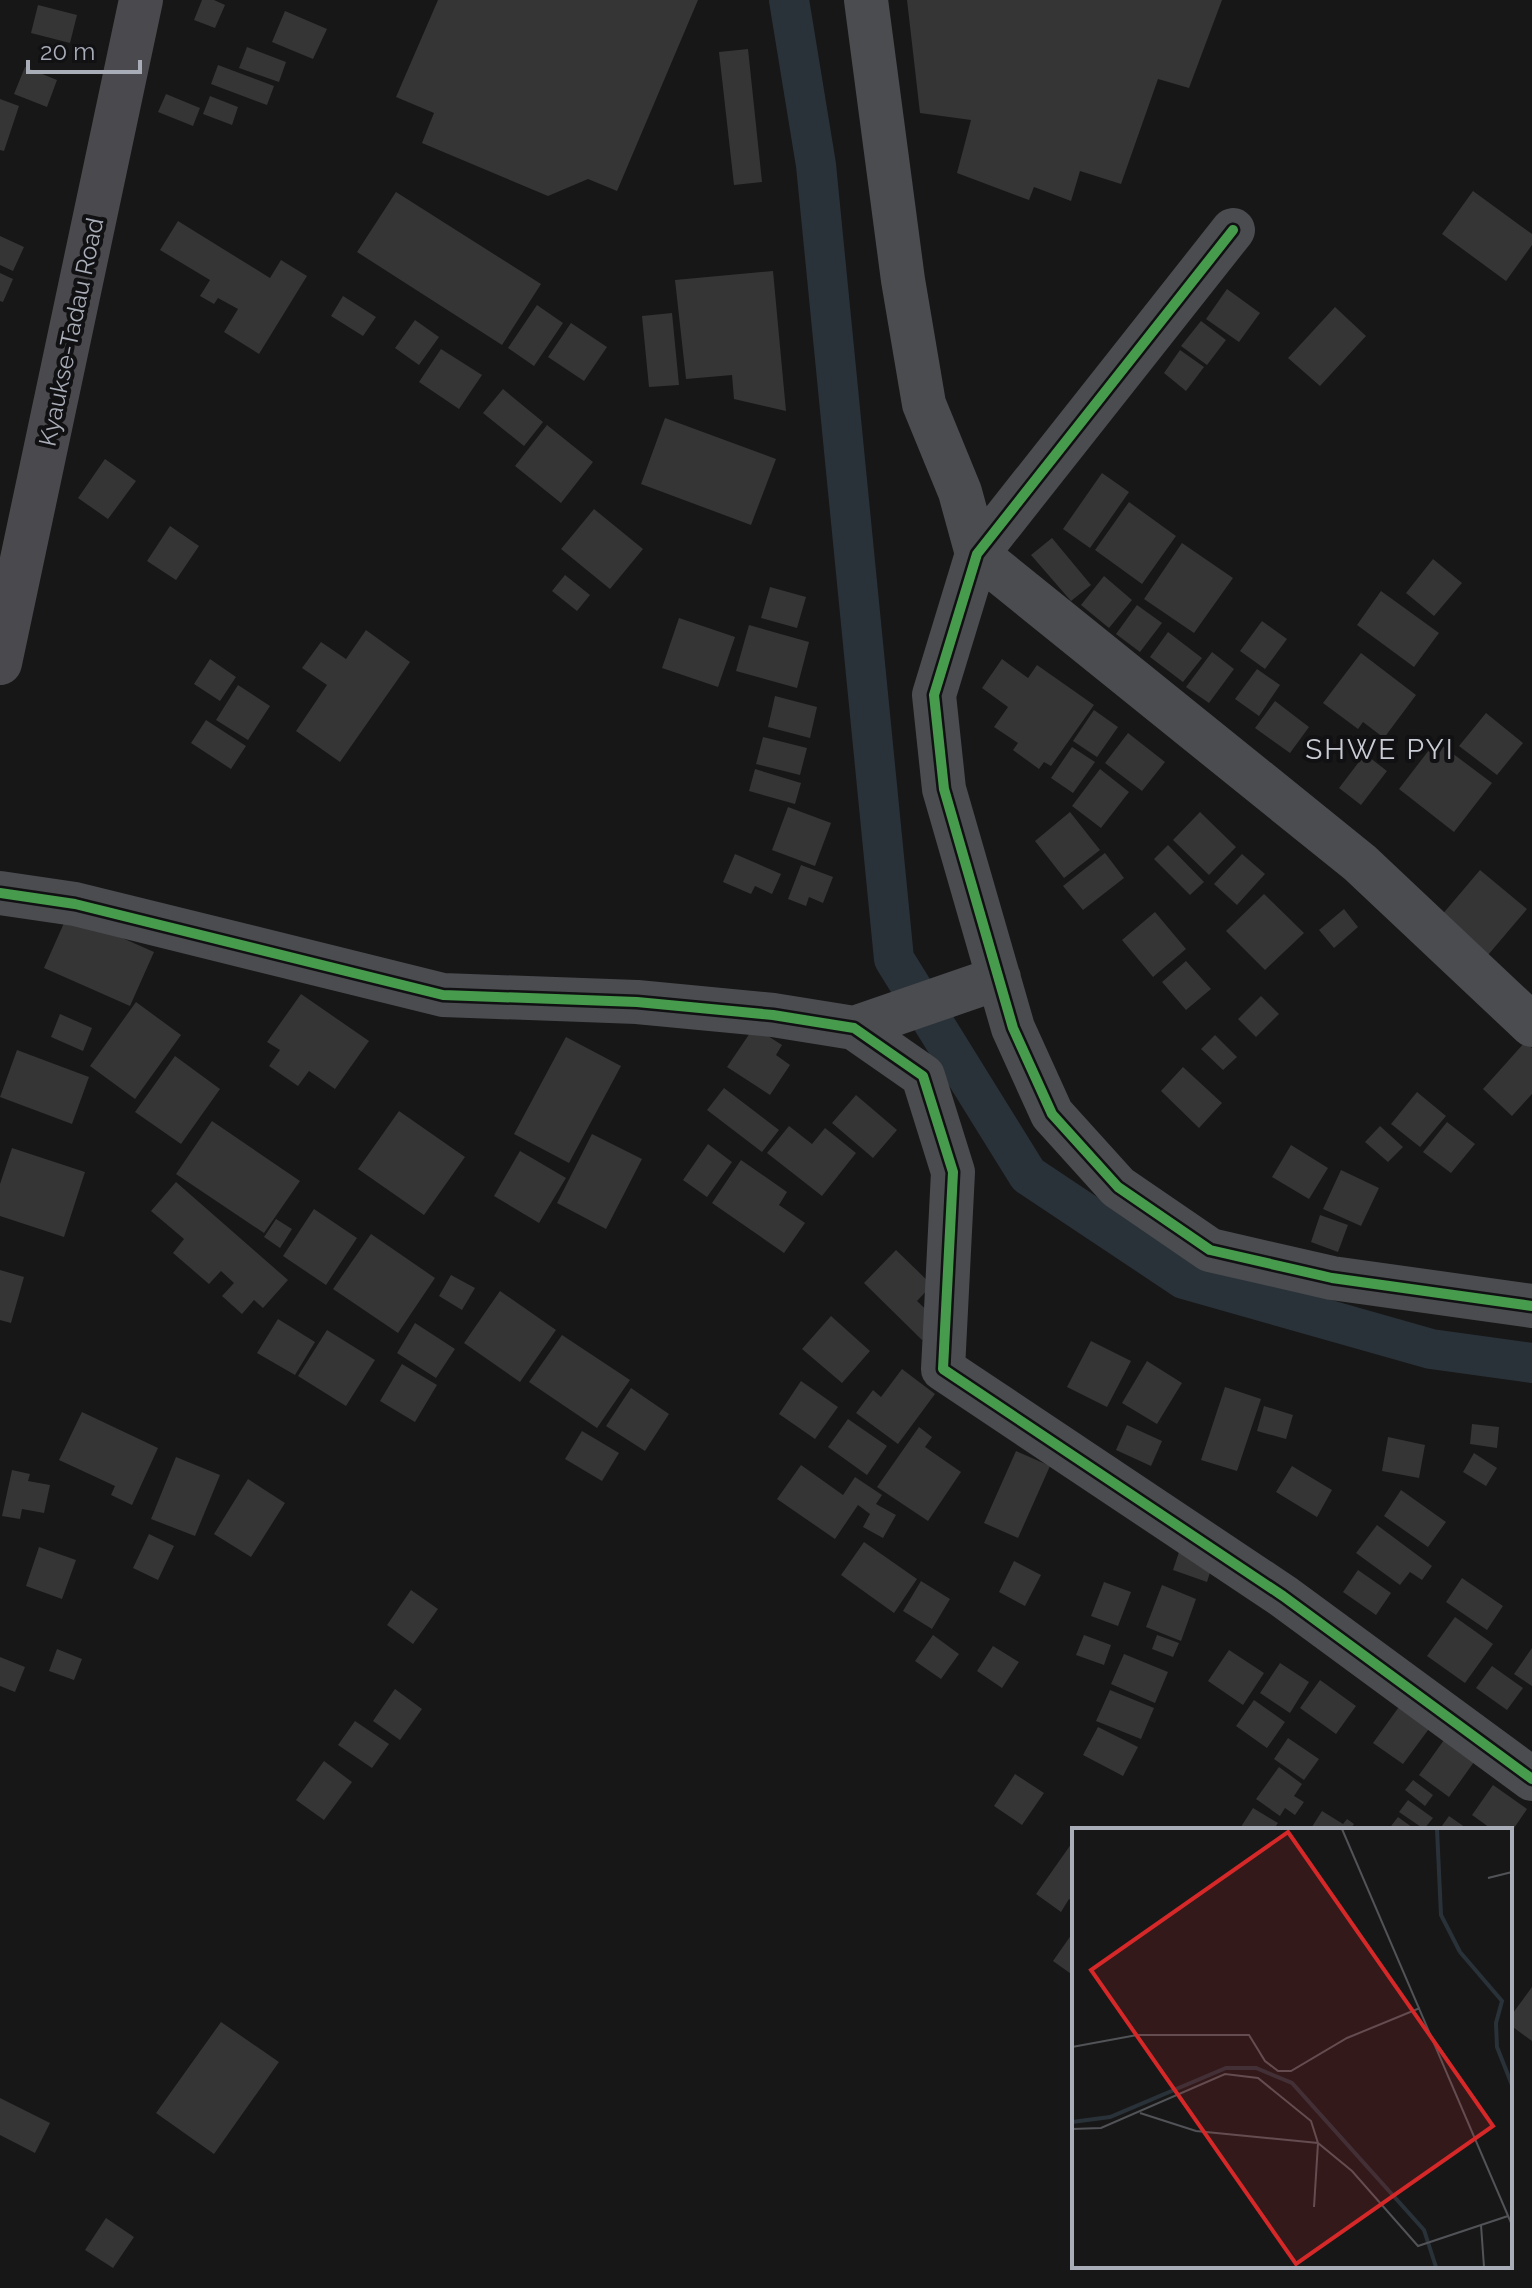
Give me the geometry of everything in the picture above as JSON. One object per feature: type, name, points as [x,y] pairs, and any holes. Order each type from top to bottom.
[{"type":"main road","name":"Kyaukse-Tadau Road","points":[[0,663],[141,0]]},
{"type":"street","points":[[866,0],[903,280],[924,404],[960,492],[977,554],[1360,863],[1532,1025]]},
{"type":"street","points":[[1233,230],[977,554],[934,695],[944,789],[1013,1028],[1052,1114],[1118,1187],[1210,1250],[1332,1278],[1532,1306]]},
{"type":"street","points":[[0,893],[75,904],[443,995],[637,1002],[773,1015],[854,1028],[923,1076],[953,1172],[943,1369],[1283,1596],[1532,1779]]},
{"type":"street","points":[[854,1028],[999,978]]},
{"type":"building","points":[[202,0],[214,0],[225,5],[215,28],[194,20]]},
{"type":"building","points":[[438,0],[698,0],[617,191],[588,179],[548,196],[422,143],[434,113],[396,97]]},
{"type":"building","points":[[907,0],[1222,0],[1189,88],[1158,79],[1121,184],[1080,171],[1071,201],[1034,187],[1029,200],[957,173],[971,120],[920,113]]},
{"type":"building","points":[[38,5],[77,15],[70,43],[31,33]]},
{"type":"building","points":[[285,11],[327,29],[313,59],[272,42]]},
{"type":"building","points":[[247,47],[286,62],[279,82],[239,68]]},
{"type":"building","points":[[748,49],[762,182],[734,185],[719,52]]},
{"type":"building","points":[[218,65],[274,86],[267,105],[211,84]]},
{"type":"building","points":[[25,67],[57,80],[47,107],[14,94]]},
{"type":"building","points":[[166,94],[200,108],[193,126],[158,112]]},
{"type":"building","points":[[210,96],[238,107],[232,125],[203,114]]},
{"type":"building","points":[[0,99],[19,106],[4,151],[0,150]]},
{"type":"building","points":[[1473,191],[1532,234],[1532,245],[1506,281],[1442,234]]},
{"type":"building","points":[[396,192],[541,284],[502,345],[357,252]]},
{"type":"building","points":[[178,221],[270,278],[281,260],[307,276],[259,354],[224,332],[238,309],[218,298],[214,304],[200,296],[210,280],[160,250]]},
{"type":"building","points":[[0,236],[24,247],[13,271],[0,265]]},
{"type":"building","points":[[773,271],[786,411],[734,399],[732,375],[686,379],[675,280]]},
{"type":"building","points":[[0,273],[13,279],[3,302],[0,301]]},
{"type":"building","points":[[1227,289],[1260,313],[1239,342],[1206,319]]},
{"type":"building","points":[[343,296],[376,317],[363,336],[331,316]]},
{"type":"building","points":[[537,305],[563,323],[534,366],[508,348]]},
{"type":"building","points":[[1335,307],[1366,336],[1320,386],[1288,358]]},
{"type":"building","points":[[672,313],[679,385],[649,387],[642,316]]},
{"type":"building","points":[[415,320],[439,337],[419,365],[395,348]]},
{"type":"building","points":[[1201,321],[1226,340],[1207,365],[1181,346]]},
{"type":"building","points":[[571,323],[607,347],[584,381],[548,357]]},
{"type":"building","points":[[441,349],[482,375],[459,409],[419,382]]},
{"type":"building","points":[[1180,350],[1204,367],[1186,391],[1164,373]]},
{"type":"building","points":[[503,389],[543,422],[524,446],[483,413]]},
{"type":"building","points":[[665,418],[776,459],[751,525],[641,484]]},
{"type":"building","points":[[547,425],[593,462],[561,503],[515,466]]},
{"type":"building","points":[[105,459],[136,481],[108,519],[78,498]]},
{"type":"building","points":[[1102,473],[1129,492],[1090,548],[1063,529]]},
{"type":"building","points":[[1129,502],[1176,536],[1142,584],[1095,550]]},
{"type":"building","points":[[594,509],[643,549],[610,589],[561,549]]},
{"type":"building","points":[[170,526],[199,546],[176,580],[147,561]]},
{"type":"building","points":[[1052,538],[1091,585],[1071,601],[1031,555]]},
{"type":"building","points":[[1182,543],[1233,578],[1194,633],[1144,599]]},
{"type":"building","points":[[1433,559],[1462,583],[1434,616],[1406,593]]},
{"type":"building","points":[[565,575],[590,595],[577,611],[552,591]]},
{"type":"building","points":[[1104,576],[1132,600],[1109,628],[1081,605]]},
{"type":"building","points":[[770,587],[806,597],[797,628],[761,618]]},
{"type":"building","points":[[1381,591],[1439,633],[1414,667],[1357,625]]},
{"type":"building","points":[[1137,605],[1162,623],[1140,652],[1116,634]]},
{"type":"building","points":[[679,618],[735,637],[718,687],[662,668]]},
{"type":"building","points":[[1262,621],[1287,639],[1265,669],[1240,651]]},
{"type":"building","points":[[749,625],[809,642],[797,688],[736,671]]},
{"type":"building","points":[[366,630],[410,662],[340,762],[296,731],[327,685],[302,668],[321,642],[346,659]]},
{"type":"building","points":[[1168,632],[1202,658],[1183,682],[1150,657]]},
{"type":"building","points":[[1212,652],[1234,669],[1209,703],[1186,687]]},
{"type":"building","points":[[1361,653],[1416,695],[1384,738],[1363,722],[1358,729],[1323,703]]},
{"type":"building","points":[[210,659],[236,677],[220,701],[194,684]]},
{"type":"building","points":[[1002,659],[1028,678],[1037,665],[1094,705],[1051,766],[1044,762],[1039,769],[1013,750],[1018,743],[994,727],[1008,707],[982,688]]},
{"type":"building","points":[[1257,669],[1280,685],[1259,716],[1235,699]]},
{"type":"building","points":[[238,685],[270,706],[248,740],[216,720]]},
{"type":"building","points":[[775,696],[817,707],[810,738],[768,727]]},
{"type":"building","points":[[1275,701],[1309,727],[1290,753],[1255,728]]},
{"type":"building","points":[[1094,710],[1118,727],[1097,757],[1073,741]]},
{"type":"building","points":[[1486,713],[1523,743],[1497,775],[1459,746]]},
{"type":"building","points":[[206,720],[246,746],[231,769],[191,743]]},
{"type":"building","points":[[1128,733],[1165,762],[1142,791],[1105,763]]},
{"type":"building","points":[[763,737],[807,748],[800,775],[756,764]]},
{"type":"building","points":[[1436,741],[1492,783],[1454,832],[1399,789]]},
{"type":"building","points":[[1072,747],[1095,762],[1073,793],[1051,778]]},
{"type":"building","points":[[1365,754],[1387,771],[1361,805],[1339,788]]},
{"type":"building","points":[[755,769],[801,783],[795,804],[749,791]]},
{"type":"building","points":[[1100,769],[1129,792],[1101,828],[1072,806]]},
{"type":"building","points":[[788,807],[831,823],[815,866],[772,850]]},
{"type":"building","points":[[1070,812],[1100,850],[1064,878],[1035,841]]},
{"type":"building","points":[[1200,812],[1236,847],[1209,875],[1173,840]]},
{"type":"building","points":[[1168,845],[1204,882],[1190,895],[1154,859]]},
{"type":"building","points":[[1105,853],[1124,878],[1083,910],[1063,886]]},
{"type":"building","points":[[735,854],[781,874],[772,894],[755,886],[751,894],[723,882]]},
{"type":"building","points":[[1242,854],[1265,874],[1237,905],[1214,884]]},
{"type":"building","points":[[801,865],[833,877],[823,903],[809,897],[806,906],[788,899]]},
{"type":"building","points":[[1480,870],[1527,909],[1488,955],[1441,916]]},
{"type":"building","points":[[1264,894],[1304,933],[1265,970],[1226,931]]},
{"type":"building","points":[[1344,909],[1358,927],[1334,948],[1319,930]]},
{"type":"building","points":[[1155,912],[1186,949],[1153,977],[1122,940]]},
{"type":"building","points":[[68,914],[154,952],[130,1006],[44,968]]},
{"type":"building","points":[[1186,961],[1211,989],[1186,1010],[1162,982]]},
{"type":"building","points":[[301,994],[369,1041],[335,1089],[309,1071],[298,1086],[269,1066],[280,1050],[267,1042]]},
{"type":"building","points":[[1261,996],[1279,1014],[1256,1037],[1238,1019]]},
{"type":"building","points":[[136,1002],[181,1035],[135,1099],[90,1066]]},
{"type":"building","points":[[60,1014],[92,1028],[83,1051],[51,1037]]},
{"type":"building","points":[[754,1027],[782,1045],[776,1055],[790,1065],[770,1095],[727,1067]]},
{"type":"building","points":[[1215,1035],[1237,1057],[1223,1070],[1201,1049]]},
{"type":"building","points":[[566,1037],[621,1066],[569,1163],[514,1134]]},
{"type":"building","points":[[1525,1042],[1532,1048],[1532,1094],[1512,1116],[1483,1089]]},
{"type":"building","points":[[17,1050],[89,1077],[72,1124],[0,1097]]},
{"type":"building","points":[[175,1056],[220,1089],[181,1144],[135,1112]]},
{"type":"building","points":[[1183,1067],[1222,1103],[1199,1128],[1161,1091]]},
{"type":"building","points":[[724,1088],[779,1130],[762,1152],[707,1110]]},
{"type":"building","points":[[1417,1092],[1446,1116],[1420,1147],[1391,1124]]},
{"type":"building","points":[[856,1095],[897,1130],[873,1158],[832,1123]]},
{"type":"building","points":[[399,1111],[465,1157],[424,1215],[358,1169]]},
{"type":"building","points":[[212,1121],[300,1181],[264,1233],[176,1174]]},
{"type":"building","points":[[1447,1122],[1475,1144],[1451,1173],[1423,1152]]},
{"type":"building","points":[[789,1126],[812,1144],[825,1128],[856,1153],[822,1196],[767,1153]]},
{"type":"building","points":[[1380,1126],[1403,1147],[1388,1162],[1365,1142]]},
{"type":"building","points":[[592,1134],[642,1159],[606,1229],[557,1203]]},
{"type":"building","points":[[708,1144],[732,1162],[707,1197],[683,1180]]},
{"type":"building","points":[[1291,1145],[1328,1168],[1309,1199],[1272,1177]]},
{"type":"building","points":[[12,1148],[85,1172],[64,1237],[0,1216],[0,1184]]},
{"type":"building","points":[[520,1151],[566,1178],[539,1223],[494,1196]]},
{"type":"building","points":[[741,1160],[787,1192],[779,1205],[805,1223],[784,1253],[712,1203]]},
{"type":"building","points":[[1341,1170],[1379,1188],[1361,1226],[1323,1209]]},
{"type":"building","points":[[176,1182],[288,1280],[263,1308],[254,1300],[242,1314],[222,1296],[234,1283],[221,1271],[209,1284],[173,1253],[184,1239],[151,1211]]},
{"type":"building","points":[[314,1209],[357,1238],[326,1285],[283,1256]]},
{"type":"building","points":[[1320,1215],[1348,1225],[1338,1252],[1311,1242]]},
{"type":"building","points":[[276,1219],[292,1229],[280,1248],[264,1237]]},
{"type":"building","points":[[371,1234],[435,1278],[398,1333],[333,1289]]},
{"type":"building","points":[[896,1250],[932,1285],[917,1301],[939,1322],[922,1340],[864,1283]]},
{"type":"building","points":[[0,1270],[24,1277],[11,1323],[0,1320]]},
{"type":"building","points":[[451,1275],[475,1288],[462,1310],[439,1296]]},
{"type":"building","points":[[500,1291],[556,1330],[520,1382],[464,1343]]},
{"type":"building","points":[[831,1316],[870,1351],[842,1383],[802,1349]]},
{"type":"building","points":[[278,1319],[315,1342],[295,1375],[257,1353]]},
{"type":"building","points":[[415,1323],[455,1349],[436,1378],[397,1353]]},
{"type":"building","points":[[327,1330],[375,1360],[346,1406],[298,1376]]},
{"type":"building","points":[[562,1335],[630,1380],[597,1428],[529,1382]]},
{"type":"building","points":[[1091,1341],[1131,1361],[1107,1407],[1067,1387]]},
{"type":"building","points":[[1147,1361],[1182,1383],[1157,1424],[1122,1403]]},
{"type":"building","points":[[402,1364],[437,1385],[415,1422],[380,1401]]},
{"type":"building","points":[[902,1369],[935,1394],[898,1444],[856,1413],[873,1390],[881,1397]]},
{"type":"building","points":[[801,1381],[838,1407],[815,1439],[779,1414]]},
{"type":"building","points":[[1225,1387],[1261,1399],[1237,1471],[1201,1460]]},
{"type":"building","points":[[631,1388],[669,1414],[645,1451],[606,1426]]},
{"type":"building","points":[[1264,1406],[1293,1415],[1286,1439],[1257,1431]]},
{"type":"building","points":[[82,1412],[158,1448],[132,1505],[111,1495],[115,1486],[59,1460]]},
{"type":"building","points":[[848,1419],[887,1446],[867,1475],[828,1447]]},
{"type":"building","points":[[1472,1424],[1499,1427],[1497,1448],[1470,1444]]},
{"type":"building","points":[[1127,1425],[1162,1441],[1151,1466],[1116,1450]]},
{"type":"building","points":[[919,1427],[932,1437],[925,1447],[961,1472],[928,1521],[877,1487]]},
{"type":"building","points":[[582,1431],[619,1453],[602,1481],[565,1459]]},
{"type":"building","points":[[1388,1437],[1425,1445],[1419,1478],[1382,1471]]},
{"type":"building","points":[[1016,1451],[1050,1466],[1018,1538],[984,1523]]},
{"type":"building","points":[[1474,1453],[1497,1468],[1486,1486],[1463,1472]]},
{"type":"building","points":[[176,1457],[220,1475],[195,1536],[151,1519]]},
{"type":"building","points":[[801,1465],[843,1495],[855,1477],[882,1495],[876,1504],[896,1515],[883,1538],[863,1527],[870,1514],[858,1505],[835,1539],[777,1499]]},
{"type":"building","points":[[1292,1466],[1332,1490],[1317,1517],[1276,1492]]},
{"type":"building","points":[[12,1470],[30,1474],[28,1481],[50,1485],[44,1513],[22,1509],[20,1519],[2,1516]]},
{"type":"building","points":[[248,1479],[285,1503],[251,1557],[214,1534]]},
{"type":"building","points":[[1401,1490],[1446,1522],[1428,1547],[1384,1516]]},
{"type":"building","points":[[1377,1525],[1432,1566],[1422,1580],[1410,1572],[1400,1585],[1356,1553]]},
{"type":"building","points":[[149,1534],[174,1546],[158,1580],[133,1568]]},
{"type":"building","points":[[864,1542],[917,1579],[894,1613],[841,1575]]},
{"type":"building","points":[[1181,1546],[1215,1557],[1207,1582],[1173,1570]]},
{"type":"building","points":[[39,1547],[76,1560],[62,1599],[26,1586]]},
{"type":"building","points":[[1014,1561],[1041,1575],[1025,1606],[999,1592]]},
{"type":"building","points":[[1358,1570],[1391,1593],[1376,1615],[1343,1592]]},
{"type":"building","points":[[1462,1578],[1503,1606],[1487,1630],[1446,1602]]},
{"type":"building","points":[[921,1581],[950,1599],[932,1629],[903,1611]]},
{"type":"building","points":[[1104,1582],[1131,1592],[1118,1626],[1091,1616]]},
{"type":"building","points":[[1162,1585],[1196,1599],[1181,1641],[1146,1627]]},
{"type":"building","points":[[411,1590],[438,1609],[413,1644],[387,1625]]},
{"type":"building","points":[[1455,1617],[1493,1644],[1465,1683],[1427,1656]]},
{"type":"building","points":[[933,1635],[959,1654],[941,1679],[915,1661]]},
{"type":"building","points":[[1084,1635],[1111,1645],[1104,1665],[1076,1655]]},
{"type":"building","points":[[1157,1635],[1179,1643],[1173,1657],[1152,1649]]},
{"type":"building","points":[[993,1646],[1019,1662],[1002,1688],[977,1671]]},
{"type":"building","points":[[1532,1648],[1532,1686],[1514,1674]]},
{"type":"building","points":[[57,1649],[82,1659],[74,1680],[49,1671]]},
{"type":"building","points":[[1229,1650],[1264,1673],[1243,1705],[1208,1681]]},
{"type":"building","points":[[1124,1654],[1168,1672],[1155,1703],[1111,1684]]},
{"type":"building","points":[[0,1657],[25,1667],[15,1692],[0,1686]]},
{"type":"building","points":[[1280,1663],[1309,1682],[1290,1713],[1260,1693]]},
{"type":"building","points":[[1492,1666],[1523,1688],[1507,1710],[1476,1688]]},
{"type":"building","points":[[1320,1680],[1356,1706],[1336,1734],[1300,1708]]},
{"type":"building","points":[[395,1689],[422,1709],[400,1740],[373,1721]]},
{"type":"building","points":[[1110,1690],[1154,1708],[1141,1739],[1096,1721]]},
{"type":"building","points":[[1254,1700],[1285,1722],[1267,1748],[1236,1726]]},
{"type":"building","points":[[1401,1704],[1431,1726],[1403,1764],[1373,1743]]},
{"type":"building","points":[[355,1721],[389,1744],[372,1768],[338,1745]]},
{"type":"building","points":[[1098,1727],[1138,1747],[1123,1776],[1083,1755]]},
{"type":"building","points":[[1288,1738],[1319,1759],[1304,1780],[1274,1759]]},
{"type":"building","points":[[1444,1740],[1474,1762],[1449,1797],[1419,1775]]},
{"type":"building","points":[[324,1761],[352,1782],[324,1820],[296,1800]]},
{"type":"building","points":[[1279,1767],[1302,1784],[1294,1796],[1304,1802],[1295,1815],[1285,1808],[1280,1816],[1256,1799]]},
{"type":"building","points":[[1015,1774],[1044,1793],[1022,1825],[994,1806]]},
{"type":"building","points":[[1413,1780],[1433,1795],[1425,1806],[1405,1790]]},
{"type":"building","points":[[1493,1785],[1527,1809],[1512,1831],[1512,1828],[1490,1828],[1472,1815]]},
{"type":"building","points":[[1408,1800],[1433,1818],[1423,1828],[1399,1812]]},
{"type":"building","points":[[1253,1808],[1278,1823],[1274,1828],[1240,1828]]},
{"type":"building","points":[[1322,1811],[1343,1824],[1347,1819],[1354,1824],[1351,1828],[1311,1828]]},
{"type":"building","points":[[1449,1816],[1466,1828],[1440,1828]]},
{"type":"building","points":[[1398,1817],[1413,1828],[1390,1828]]},
{"type":"building","points":[[1072,1843],[1072,1901],[1069,1899],[1061,1912],[1036,1894]]},
{"type":"building","points":[[1072,1934],[1072,1975],[1053,1961]]},
{"type":"building","points":[[1532,1987],[1532,2041],[1512,2026],[1512,2014]]},
{"type":"building","points":[[221,2022],[279,2062],[214,2154],[156,2113]]},
{"type":"building","points":[[0,2098],[50,2123],[35,2153],[0,2135]]},
{"type":"building","points":[[106,2218],[134,2237],[113,2268],[85,2250]]},
{"type":"waterway","points":[[789,0],[816,165],[894,959],[1028,1175],[1184,1279],[1431,1349],[1532,1363]]},
{"type":"cycle path","points":[[1233,230],[977,554],[934,695],[944,789],[1013,1028],[1052,1114],[1118,1187],[1210,1250],[1332,1278],[1532,1306]]},
{"type":"cycle path","points":[[0,893],[75,904],[443,995],[637,1002],[773,1015],[854,1028],[923,1076],[953,1172],[943,1369],[1283,1596],[1532,1779]]},
{"type":"district","name":"SHWE PYI","points":[[1380,749]]}]
